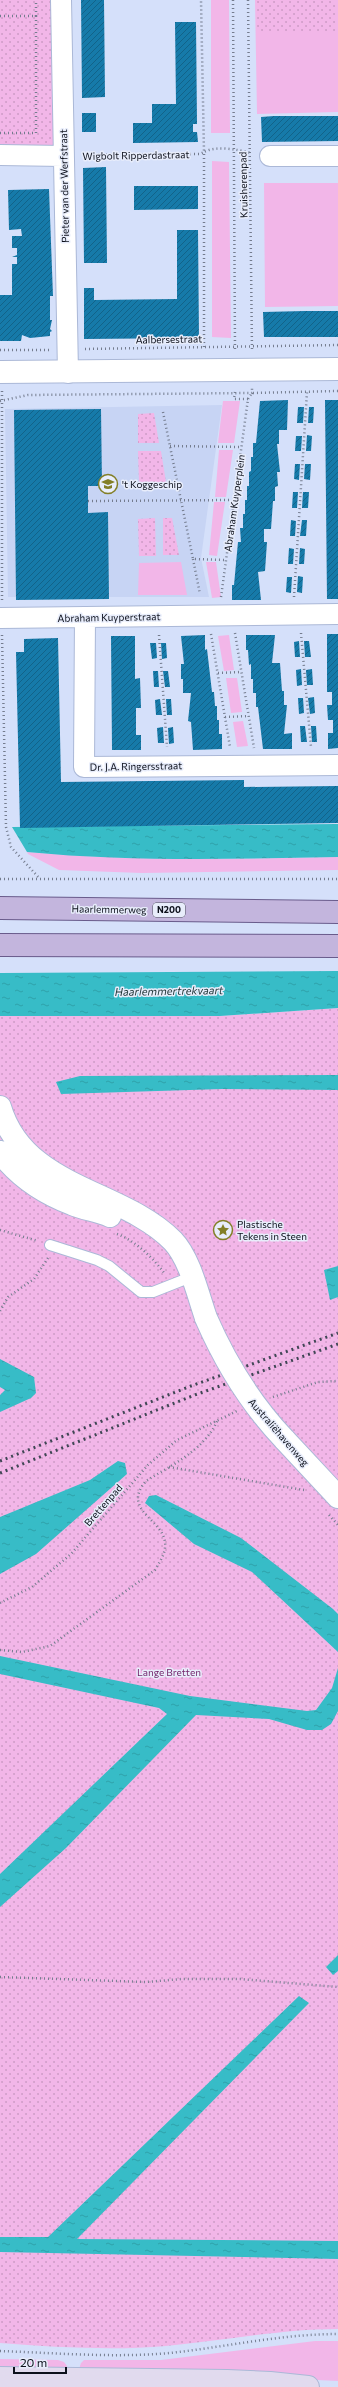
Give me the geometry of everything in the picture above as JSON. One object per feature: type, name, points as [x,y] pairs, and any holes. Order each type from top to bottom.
[{"type":"main road","name":"Haarlemmerweg","points":[[0,908],[338,912]]},
{"type":"main road","points":[[0,945],[338,946]]},
{"type":"main road","points":[[0,2378],[34,2383],[248,2382],[308,2387]]},
{"type":"street","name":"Pieter van der Werfstraat","points":[[61,0],[68,373]]},
{"type":"street","points":[[0,155],[63,156]]},
{"type":"street","points":[[270,156],[338,156]]},
{"type":"street","points":[[0,372],[68,373],[338,369]]},
{"type":"street","name":"Abraham Kuyperstraat","points":[[0,618],[159,616],[219,623],[297,614],[338,614]]},
{"type":"street","name":"Dr. J.A. Ringersstraat","points":[[85,617],[84,767],[168,766],[244,757],[311,765],[338,765]]},
{"type":"street","name":"Australiëhavenweg","points":[[0,1107],[7,1124],[30,1154],[67,1182],[126,1209],[161,1230],[181,1252],[191,1275],[206,1318],[225,1361],[242,1389],[284,1439],[338,1497]]},
{"type":"street","name":"Australiëhavenweg","points":[[0,1152],[21,1176],[44,1191],[71,1204],[127,1222],[160,1246],[191,1275]]},
{"type":"lane","points":[[53,1246],[109,1266],[141,1292],[152,1292],[191,1275]]},
{"type":"path","points":[[0,133],[36,133],[36,0]]},
{"type":"path","points":[[201,0],[204,152],[204,347]]},
{"type":"path","points":[[233,0],[235,347],[252,393]]},
{"type":"path","name":"Kruisherenpad","points":[[243,370],[252,347],[248,0]]},
{"type":"path","points":[[0,16],[36,16]]},
{"type":"path","points":[[204,152],[209,149],[234,149],[250,152]]},
{"type":"path","name":"Wigbolt Ripperdastraat","points":[[63,156],[200,154],[204,152]]},
{"type":"path","name":"Aalbersestraat","points":[[0,350],[338,345]]},
{"type":"path","points":[[243,370],[234,399],[248,399]]},
{"type":"path","points":[[0,401],[28,395],[338,391]]},
{"type":"path","points":[[307,392],[297,614],[311,765]]},
{"type":"path","name":"Abraham Kuyperplein","points":[[219,623],[248,399],[252,393]]},
{"type":"path","points":[[163,412],[200,594]]},
{"type":"path","points":[[170,446],[242,447]]},
{"type":"path","points":[[88,501],[234,500]]},
{"type":"path","points":[[193,560],[226,560]]},
{"type":"path","points":[[159,616],[168,766]]},
{"type":"path","points":[[219,623],[234,629],[254,750],[244,757],[231,750],[225,718],[210,629],[219,623]]},
{"type":"path","points":[[218,673],[241,672]]},
{"type":"path","points":[[225,718],[249,716]]},
{"type":"path","points":[[0,879],[338,879]]},
{"type":"path","points":[[0,1230],[53,1246],[34,1279],[8,1297],[0,1311]]},
{"type":"path","points":[[269,1399],[318,1382],[338,1381]]},
{"type":"path","name":"Brettenpad","points":[[0,1603],[32,1587],[54,1570],[71,1554],[148,1465],[177,1440],[218,1418],[240,1410]]},
{"type":"path","points":[[0,1650],[22,1652],[50,1646],[155,1570],[163,1556],[166,1546],[162,1531],[140,1508],[138,1497],[140,1488],[146,1481],[201,1444],[210,1435],[218,1418]]},
{"type":"path","points":[[168,1467],[306,1490]]},
{"type":"path","points":[[332,1520],[338,1525]]},
{"type":"path","points":[[0,1977],[146,1982],[182,1979],[240,1979],[338,1987]]},
{"type":"path","points":[[0,2351],[126,2354],[169,2353],[296,2336],[338,2334]]},
{"type":"shaded area","name":"'t Koggeschip","points":[[222,405],[201,558],[209,597],[8,597],[5,409]]},
{"type":"green space","points":[[0,0],[52,0],[54,151],[0,151]]},
{"type":"green space","points":[[211,0],[229,0],[230,133],[211,133]]},
{"type":"green space","points":[[255,0],[338,0],[338,112],[257,114]]},
{"type":"green space","points":[[257,0],[337,0],[335,32],[257,32]]},
{"type":"green space","points":[[212,161],[229,162],[231,338],[212,337]]},
{"type":"green space","points":[[264,183],[338,183],[338,306],[265,307]]},
{"type":"green space","points":[[223,401],[240,401],[234,443],[218,443]]},
{"type":"green space","points":[[154,413],[159,443],[138,443],[138,414]]},
{"type":"green space","points":[[219,450],[233,450],[226,497],[215,497]]},
{"type":"green space","points":[[138,451],[161,451],[166,482],[139,482]]},
{"type":"green space","points":[[214,502],[225,502],[217,556],[209,555]]},
{"type":"green space","points":[[155,518],[156,556],[139,556],[138,519]]},
{"type":"green space","points":[[163,518],[172,518],[179,555],[163,555]]},
{"type":"green space","points":[[181,562],[187,595],[138,595],[139,563]]},
{"type":"green space","points":[[206,562],[216,562],[221,597],[212,598]]},
{"type":"green space","points":[[229,635],[234,670],[224,671],[218,636]]},
{"type":"green space","points":[[226,678],[237,678],[242,712],[231,713]]},
{"type":"green space","points":[[243,721],[248,746],[237,747],[233,722]]},
{"type":"green space","points":[[27,852],[144,858],[221,859],[338,857],[338,870],[142,873],[59,870],[28,854]]},
{"type":"green space","name":"Lange Bretten","points":[[338,1008],[338,2329],[295,2331],[188,2344],[125,2348],[83,2348],[0,2343],[0,1016],[220,1016]]},
{"type":"green space","points":[[315,2341],[338,2341],[338,2381],[79,2369],[84,2360],[161,2360]]},
{"type":"green space","points":[[0,2359],[58,2360],[64,2362],[67,2366],[66,2368],[0,2368]]},
{"type":"water","points":[[338,824],[338,857],[221,859],[144,859],[27,852],[12,827]]},
{"type":"water","name":"Haarlemmertrekvaart","points":[[338,971],[338,1008],[220,1016],[0,1016],[0,973]]},
{"type":"water","points":[[338,1075],[338,1090],[222,1089],[61,1094],[56,1082],[80,1076]]},
{"type":"water","points":[[338,1266],[338,1297],[330,1300],[324,1270]]},
{"type":"water","points":[[0,1359],[34,1377],[36,1393],[31,1398],[0,1412],[0,1395],[5,1390],[0,1387]]},
{"type":"water","points":[[118,1461],[125,1463],[127,1474],[36,1554],[0,1574],[0,1517],[90,1480]]},
{"type":"water","points":[[156,1495],[241,1538],[333,1609],[338,1614],[338,1652],[252,1572],[194,1544],[145,1503],[149,1496]]},
{"type":"water","points":[[0,1656],[190,1696],[307,1711],[316,1710],[332,1688],[338,1668],[338,1711],[331,1724],[322,1730],[307,1730],[269,1719],[196,1715],[66,1848],[0,1907],[0,1874],[167,1714],[159,1708],[0,1674]]},
{"type":"water","points":[[338,1955],[338,1971],[333,1975],[326,1967]]},
{"type":"water","points":[[299,1996],[309,2003],[77,2239],[338,2241],[338,2259],[0,2252],[0,2237],[48,2237]]},
{"type":"building","points":[[81,0],[104,0],[105,97],[82,98]]},
{"type":"building","points":[[175,22],[196,22],[197,124],[193,124],[193,132],[197,132],[198,142],[133,143],[133,123],[152,123],[152,104],[176,104]]},
{"type":"building","points":[[82,113],[96,113],[96,132],[82,132]]},
{"type":"building","points":[[338,116],[338,141],[262,142],[261,117]]},
{"type":"building","points":[[106,167],[107,263],[84,263],[83,168]]},
{"type":"building","points":[[134,186],[198,186],[198,209],[134,210]]},
{"type":"building","points":[[49,189],[53,296],[50,296],[50,320],[52,320],[50,329],[52,331],[50,332],[50,336],[30,338],[22,335],[21,341],[0,341],[0,295],[12,295],[12,264],[17,264],[17,257],[12,257],[17,255],[17,248],[12,248],[12,236],[22,236],[21,229],[9,230],[8,190]]},
{"type":"building","points":[[177,230],[198,230],[199,338],[84,339],[84,288],[94,288],[94,300],[177,299]]},
{"type":"building","points":[[338,311],[338,337],[264,337],[263,312]]},
{"type":"building","points":[[288,400],[287,430],[279,430],[279,444],[277,444],[280,472],[277,472],[278,486],[275,487],[275,501],[273,501],[271,529],[264,529],[264,542],[267,542],[265,571],[258,572],[261,600],[232,600],[232,585],[234,585],[238,542],[241,542],[240,528],[243,528],[243,514],[245,514],[245,500],[247,500],[247,486],[249,486],[251,457],[253,457],[253,443],[256,443],[260,401]]},
{"type":"building","points":[[325,400],[338,400],[338,599],[327,599]]},
{"type":"building","points":[[298,407],[304,407],[303,423],[297,423]]},
{"type":"building","points":[[309,407],[314,407],[313,423],[308,423]]},
{"type":"building","points":[[101,409],[102,486],[88,486],[88,513],[108,512],[109,599],[16,600],[14,410]]},
{"type":"building","points":[[307,435],[312,436],[311,451],[306,451]]},
{"type":"building","points":[[296,436],[302,436],[301,451],[295,451]]},
{"type":"building","points":[[295,464],[300,464],[299,480],[294,479]]},
{"type":"building","points":[[305,464],[311,464],[310,480],[304,479]]},
{"type":"building","points":[[293,492],[298,492],[297,508],[292,508]]},
{"type":"building","points":[[303,492],[309,492],[308,508],[302,508]]},
{"type":"building","points":[[291,520],[296,521],[295,536],[290,536]]},
{"type":"building","points":[[302,520],[307,520],[306,536],[300,536]]},
{"type":"building","points":[[289,548],[294,549],[293,564],[288,564]]},
{"type":"building","points":[[300,548],[305,549],[304,564],[299,564]]},
{"type":"building","points":[[298,576],[303,577],[302,593],[297,592]]},
{"type":"building","points":[[287,577],[292,577],[291,593],[286,592]]},
{"type":"building","points":[[327,634],[338,634],[338,748],[328,749],[328,733],[333,733],[333,720],[328,720],[327,705],[332,705],[332,692],[327,692]]},
{"type":"building","points":[[205,635],[205,650],[207,649],[212,692],[214,692],[215,706],[217,706],[219,734],[222,734],[222,749],[193,750],[191,722],[188,721],[191,693],[183,693],[183,679],[181,679],[181,664],[184,664],[181,636]]},
{"type":"building","points":[[246,635],[275,635],[272,663],[280,663],[282,691],[284,691],[284,705],[287,705],[284,734],[292,733],[292,749],[263,749],[258,707],[256,707],[256,693],[253,693],[251,664],[249,665],[248,650],[246,650]]},
{"type":"building","points":[[111,636],[135,636],[135,679],[140,678],[141,708],[136,708],[136,735],[141,735],[141,750],[112,750]]},
{"type":"building","points":[[58,638],[61,782],[244,780],[244,787],[338,786],[338,823],[20,828],[16,652],[24,652],[24,639]]},
{"type":"building","points":[[299,641],[300,657],[295,657],[294,642]]},
{"type":"building","points":[[304,641],[309,641],[311,657],[305,657]]},
{"type":"building","points":[[150,643],[156,643],[157,658],[152,659]]},
{"type":"building","points":[[161,643],[166,643],[167,658],[162,659]]},
{"type":"building","points":[[301,669],[302,685],[297,686],[296,670]]},
{"type":"building","points":[[312,669],[313,685],[307,685],[306,670]]},
{"type":"building","points":[[153,671],[158,671],[159,687],[154,687]]},
{"type":"building","points":[[163,671],[168,671],[170,687],[165,687]]},
{"type":"building","points":[[314,697],[315,713],[310,714],[308,698]]},
{"type":"building","points":[[298,698],[303,698],[304,713],[299,714]]},
{"type":"building","points":[[160,699],[162,715],[156,715],[155,700]]},
{"type":"building","points":[[166,699],[171,699],[172,715],[167,715]]},
{"type":"building","points":[[300,726],[305,726],[307,742],[301,742]]},
{"type":"building","points":[[311,726],[316,726],[317,742],[312,742]]},
{"type":"building","points":[[163,727],[164,743],[158,743],[157,728]]},
{"type":"building","points":[[173,727],[174,743],[169,744],[168,728]]},
{"type":"railway","points":[[0,1461],[191,1386],[338,1333]]},
{"type":"railway","points":[[0,1473],[192,1396],[338,1344]]},
{"type":"place","name":"'t Koggeschip","points":[[108,484]]},
{"type":"place","name":"Plastische Tekens in Steen","points":[[223,1230]]}]
